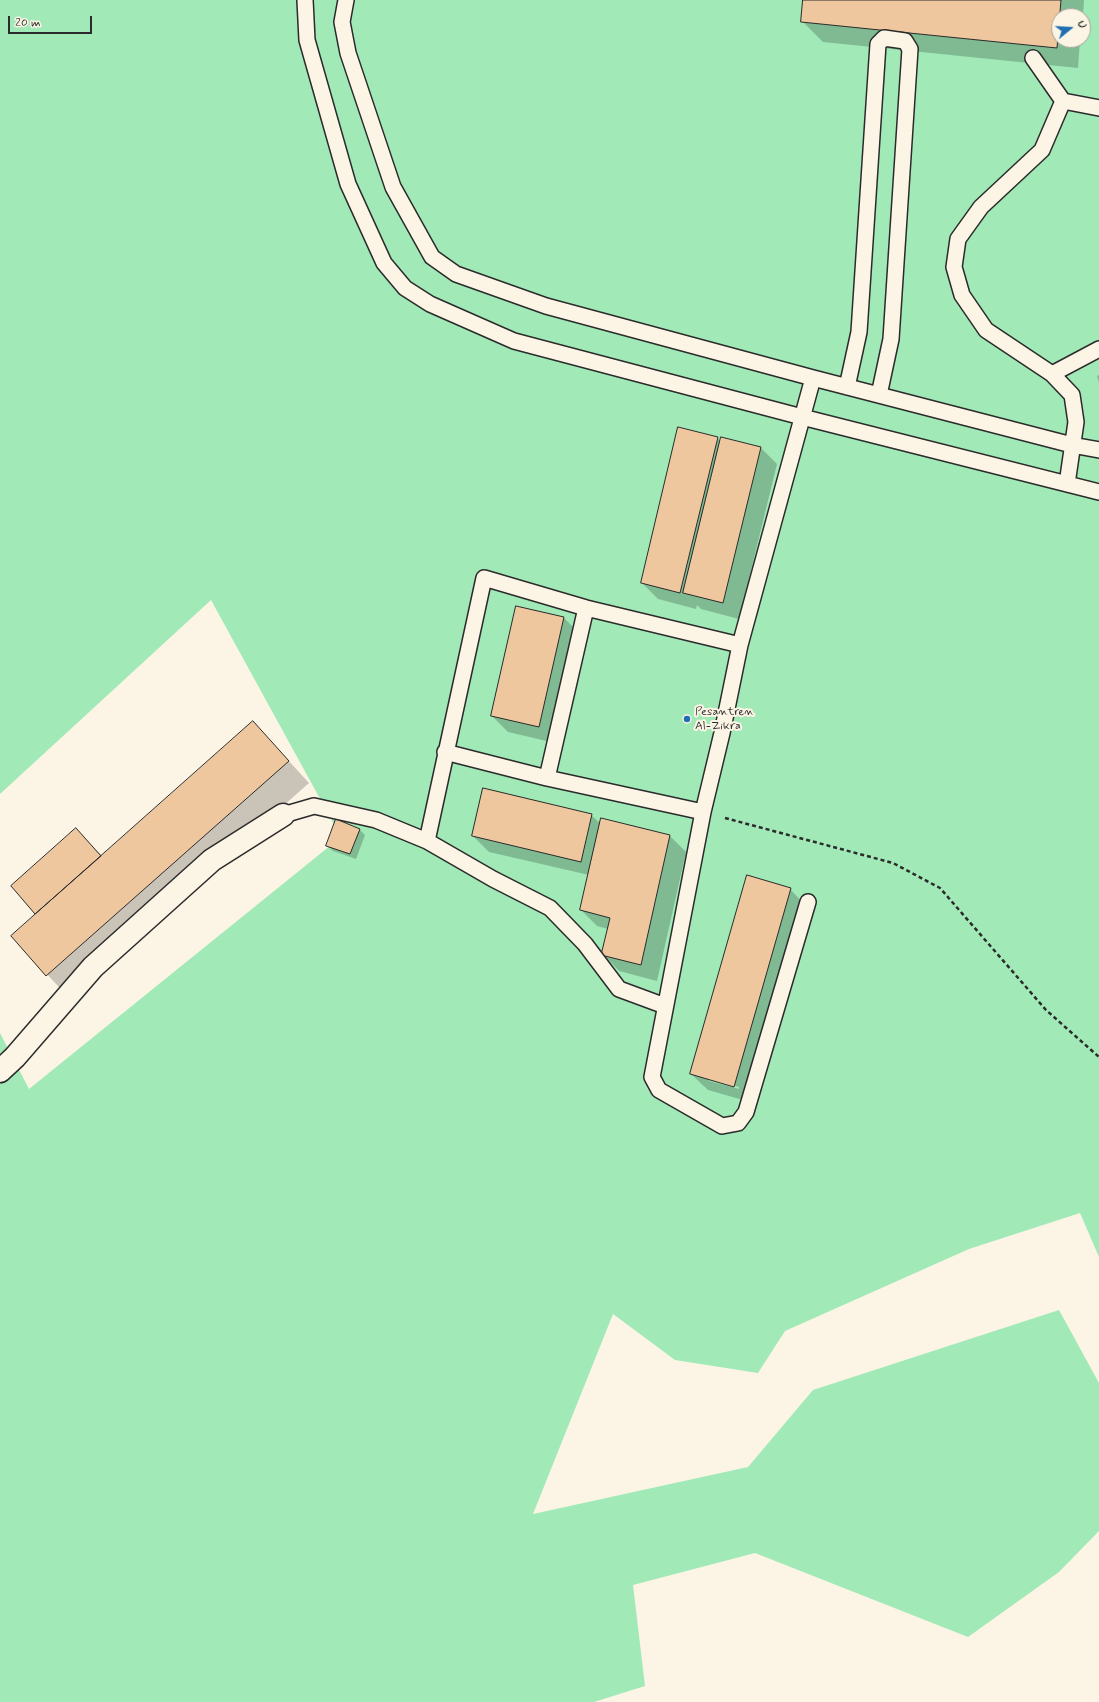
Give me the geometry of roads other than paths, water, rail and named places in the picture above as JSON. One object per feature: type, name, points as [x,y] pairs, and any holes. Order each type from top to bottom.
[{"type":"street","points":[[0,1071],[15,1057],[93,967],[212,860],[283,815]]},
{"type":"lane","points":[[305,0],[307,40],[348,184],[384,262],[405,288],[430,304],[514,341],[802,417],[1099,492]]},
{"type":"lane","points":[[346,0],[342,22],[348,52],[393,187],[432,256],[456,274],[546,306],[847,387],[1072,445],[1099,450]]},
{"type":"lane","points":[[847,387],[859,332],[878,44],[884,38],[905,41],[910,49],[892,331],[879,395]]},
{"type":"lane","points":[[1033,58],[1063,101],[1099,108]]},
{"type":"lane","points":[[1063,101],[1042,150],[981,207],[958,239],[954,267],[962,295],[986,330],[1052,374],[1072,395],[1076,422],[1067,484]]},
{"type":"lane","points":[[1052,374],[1099,349]]},
{"type":"lane","points":[[808,902],[746,1112],[738,1123],[722,1126],[659,1090],[652,1076],[703,812],[722,733],[740,645],[813,378]]},
{"type":"lane","points":[[427,841],[445,752],[484,578],[586,608],[740,645]]},
{"type":"lane","points":[[547,778],[586,608]]},
{"type":"lane","points":[[445,752],[547,778],[703,812]]},
{"type":"lane","points":[[283,815],[314,806],[376,820],[427,841],[492,879],[550,908],[585,944],[619,989],[665,1006]]},
{"type":"place","name":"Pesantren Al-Zikra","points":[[687,719]]}]
